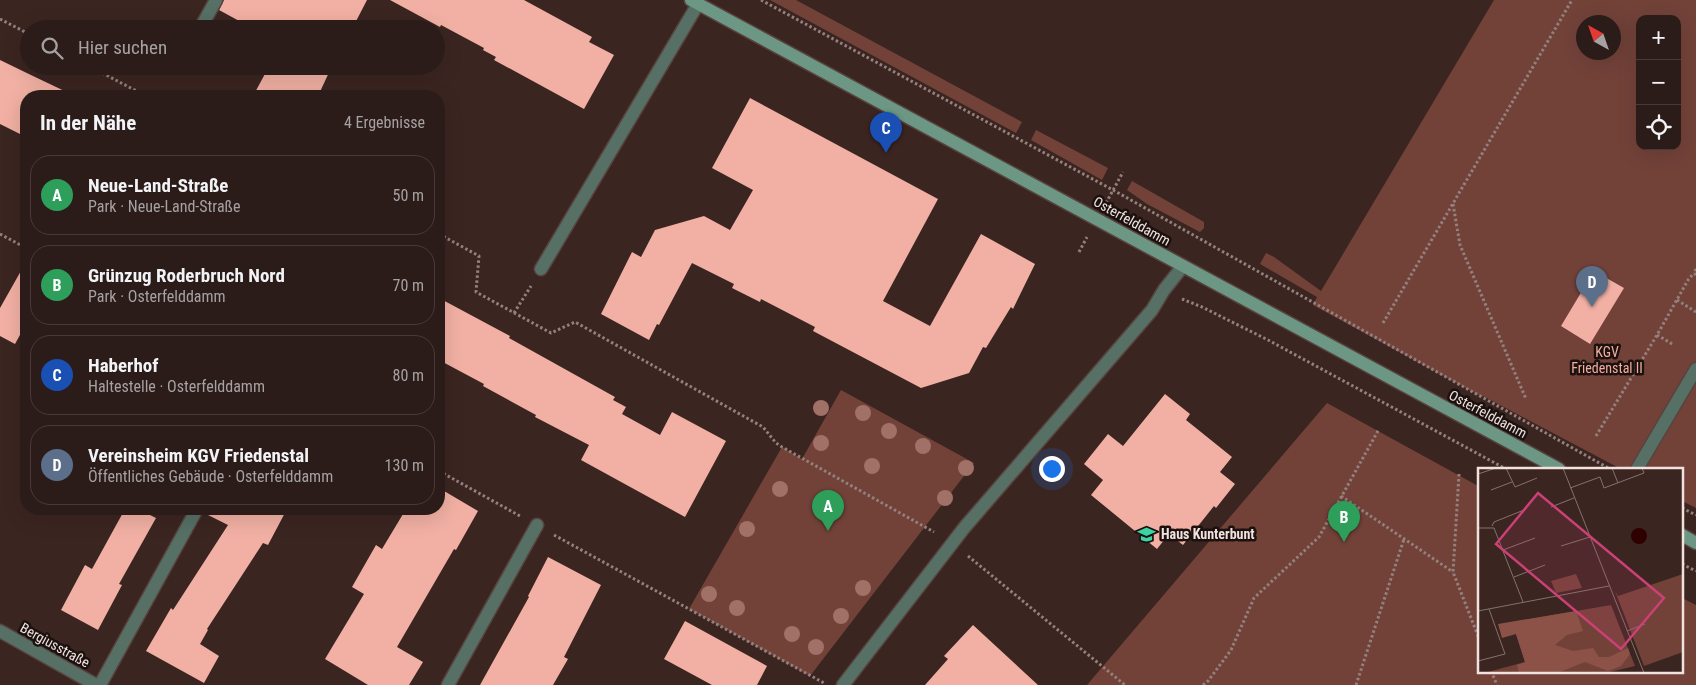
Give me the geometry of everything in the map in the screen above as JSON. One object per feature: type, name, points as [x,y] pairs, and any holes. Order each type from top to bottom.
[{"type":"street","points":[[204,20],[216,0]]},
{"type":"street","points":[[541,269],[694,2]]},
{"type":"street","name":"Osterfelddamm","points":[[694,2],[1557,468]]},
{"type":"street","points":[[842,685],[951,543],[1152,310],[1164,290],[1183,266]]},
{"type":"street","points":[[1638,468],[1696,369]]},
{"type":"street","points":[[98,685],[195,515]]},
{"type":"street","points":[[448,685],[537,525]]},
{"type":"street","points":[[1684,536],[1696,543]]},
{"type":"street","name":"Bergiusstraße","points":[[0,631],[98,685]]},
{"type":"path","points":[[761,0],[1113,190],[1608,468]]},
{"type":"path","points":[[1383,323],[1572,0]]},
{"type":"path","points":[[0,19],[20,29]]},
{"type":"path","points":[[107,75],[135,90]]},
{"type":"path","points":[[1106,203],[1123,172]]},
{"type":"path","points":[[1453,203],[1460,245],[1526,399]]},
{"type":"path","points":[[0,234],[20,245]]},
{"type":"path","points":[[1079,252],[1088,235]]},
{"type":"path","points":[[445,237],[479,256],[476,292],[551,333],[576,322],[763,427],[776,444],[951,543],[1125,685]]},
{"type":"path","points":[[514,313],[541,269]]},
{"type":"path","points":[[1596,436],[1688,280],[1695,272]]},
{"type":"path","points":[[1176,297],[1202,307],[1268,340],[1504,468]]},
{"type":"path","points":[[1677,300],[1696,312]]},
{"type":"path","points":[[1657,335],[1674,345]]},
{"type":"path","points":[[1203,685],[1231,650],[1254,598],[1319,537],[1379,429]]},
{"type":"path","points":[[1459,474],[1453,572],[1478,636]]},
{"type":"path","points":[[445,475],[827,685]]},
{"type":"path","points":[[1341,496],[1453,572]]},
{"type":"path","points":[[1684,509],[1696,515]]},
{"type":"path","points":[[1356,685],[1404,538]]},
{"type":"path","points":[[1684,565],[1696,571]]},
{"type":"path","points":[[1492,672],[1497,685]]},
{"type":"green space","points":[[770,0],[796,0],[1022,122],[1016,133]]},
{"type":"green space","name":"KGV Friedenstal II","points":[[1494,0],[1696,0],[1696,508],[1684,502],[1684,468],[1619,468],[1482,397],[1313,305],[1317,297],[1260,264],[1266,253],[1321,291]]},
{"type":"green space","points":[[1036,130],[1108,168],[1102,180],[1031,140]]},
{"type":"green space","points":[[1132,181],[1204,222],[1204,228],[1200,232],[1147,204],[1127,190]]},
{"type":"green space","points":[[841,390],[974,463],[810,676],[689,609],[782,447],[802,459]]},
{"type":"green space","points":[[1327,403],[1478,486],[1478,672],[1684,672],[1684,599],[1696,605],[1696,685],[1087,685]]},
{"type":"building","points":[[224,0],[367,0],[357,20],[237,20],[219,10]]},
{"type":"building","points":[[390,0],[524,0],[592,37],[589,42],[614,55],[584,109],[494,60],[496,57],[483,50],[484,48],[445,27],[445,20],[427,20]]},
{"type":"building","points":[[0,60],[20,70],[20,75],[31,75],[62,90],[20,90],[20,134],[0,124]]},
{"type":"building","points":[[264,75],[328,75],[321,90],[256,90]]},
{"type":"building","points":[[750,98],[938,199],[883,301],[930,326],[981,234],[1035,264],[1013,309],[1011,307],[986,348],[983,347],[969,373],[921,388],[813,331],[815,327],[761,299],[760,302],[732,288],[734,284],[692,263],[649,340],[601,314],[632,252],[641,257],[655,230],[704,216],[730,230],[753,190],[712,168]]},
{"type":"building","points":[[1594,271],[1624,288],[1590,344],[1561,326]]},
{"type":"building","points":[[20,273],[20,335],[15,344],[0,336],[0,308]]},
{"type":"building","points":[[445,301],[510,336],[509,338],[615,397],[613,400],[626,407],[622,414],[660,435],[672,412],[726,441],[685,517],[581,460],[589,445],[535,417],[536,415],[483,386],[484,384],[445,363]]},
{"type":"building","points":[[1165,394],[1190,414],[1186,420],[1232,457],[1220,472],[1235,484],[1216,508],[1214,506],[1183,545],[1169,534],[1157,549],[1091,495],[1103,480],[1084,464],[1108,434],[1123,446]]},
{"type":"building","points":[[445,492],[478,511],[397,647],[423,662],[409,685],[368,685],[325,659],[364,594],[352,587],[376,545],[382,549],[402,515],[445,515]]},
{"type":"building","points":[[122,515],[150,515],[156,518],[119,584],[122,585],[98,630],[61,610],[85,565],[92,569]]},
{"type":"building","points":[[208,515],[284,515],[268,545],[263,543],[207,629],[200,644],[219,656],[204,683],[146,651],[171,608],[173,610],[228,525]]},
{"type":"building","points":[[548,557],[601,585],[564,657],[568,659],[553,685],[480,685],[529,597]]},
{"type":"building","points":[[685,621],[767,666],[757,685],[712,685],[664,659]]},
{"type":"building","points":[[973,625],[1038,685],[925,685],[948,659],[944,656]]},
{"type":"place","name":"Haberhof","points":[[886,153]]},
{"type":"place","name":"Vereinsheim KGV Friedenstal","points":[[1592,307]]},
{"type":"place","name":"Neue-Land-Straße","points":[[828,531]]},
{"type":"place","name":"Haus Kunterbunt","points":[[1147,534]]},
{"type":"place","name":"Grünzug Roderbruch Nord","points":[[1344,542]]}]
